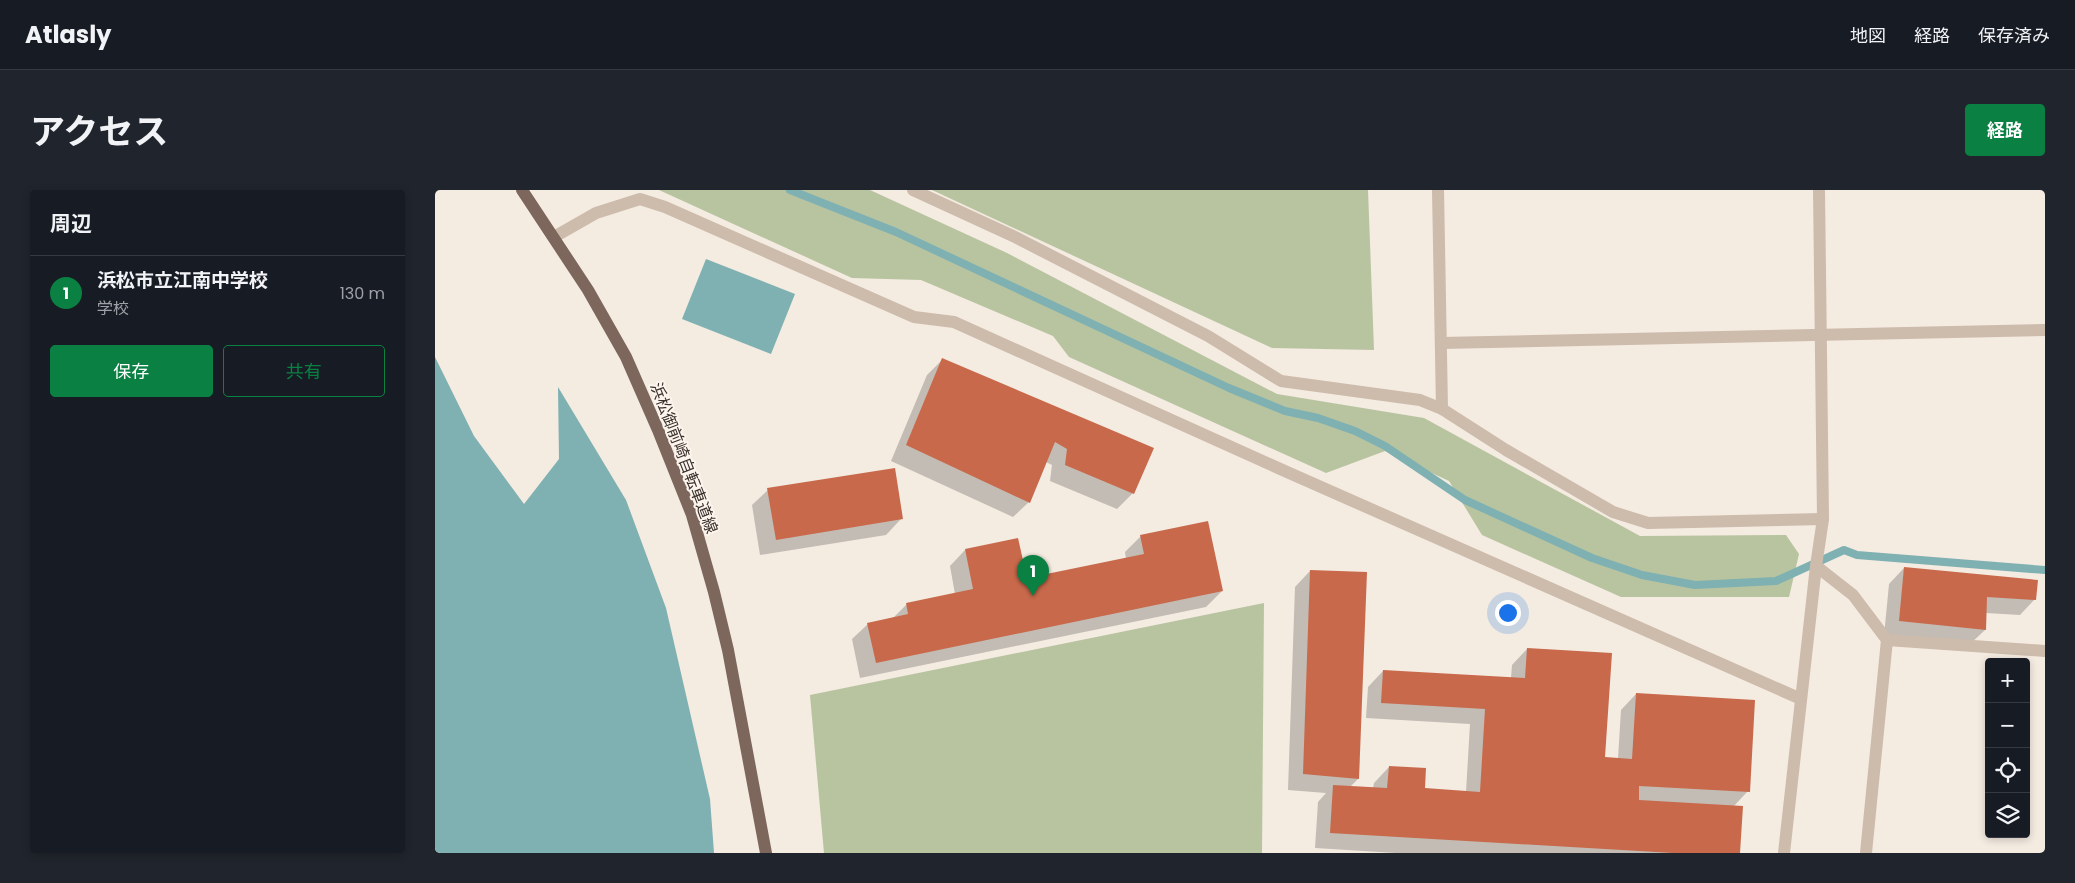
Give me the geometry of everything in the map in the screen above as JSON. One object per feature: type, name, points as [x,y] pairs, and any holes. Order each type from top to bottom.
[{"type":"main road","name":"浜松御前崎自転車道線","points":[[522,190],[588,290],[626,357],[692,515],[714,592],[727,650],[766,853]]},
{"type":"street","points":[[913,190],[1013,236],[1208,336],[1281,381],[1420,400],[1442,410],[1506,450],[1613,512],[1648,523],[1823,519]]},
{"type":"street","points":[[1438,190],[1442,410]]},
{"type":"street","points":[[1784,853],[1816,566],[1823,519],[1819,190]]},
{"type":"street","points":[[554,237],[596,213],[640,199],[665,208],[914,318],[954,322],[1277,468],[1801,699]]},
{"type":"street","points":[[1441,343],[2045,330]]},
{"type":"street","points":[[1816,566],[1853,594],[1887,640],[1866,853]]},
{"type":"street","points":[[1887,640],[2045,651]]},
{"type":"green space","points":[[659,190],[870,190],[1007,253],[1277,394],[1424,418],[1640,536],[1786,535],[1799,554],[1789,597],[1621,597],[1482,535],[1449,481],[1385,451],[1326,473],[1069,357],[1053,336],[921,280],[852,278]]},
{"type":"green space","points":[[932,190],[1368,190],[1374,350],[1272,348]]},
{"type":"green space","points":[[1264,603],[1262,853],[824,853],[810,695]]},
{"type":"water","points":[[706,259],[795,294],[771,354],[682,319]]},
{"type":"water","points":[[435,357],[474,436],[524,504],[559,459],[558,387],[626,500],[666,608],[710,799],[714,853],[435,853]]},
{"type":"building","points":[[942,358],[1154,448],[1134,494],[1065,465],[1067,449],[1055,442],[1030,503],[906,445]]},
{"type":"building","points":[[895,468],[903,519],[776,540],[767,488]]},
{"type":"building","points":[[1208,521],[1223,591],[876,663],[867,623],[908,614],[906,603],[973,589],[965,549],[1018,538],[1027,578],[1144,554],[1140,535]]},
{"type":"building","points":[[1904,567],[2038,580],[2036,600],[1987,597],[1986,630],[1899,621]]},
{"type":"building","points":[[1310,570],[1367,572],[1359,779],[1303,774]]},
{"type":"building","points":[[1527,648],[1612,653],[1605,757],[1632,759],[1636,693],[1755,700],[1750,792],[1639,786],[1639,800],[1743,806],[1740,853],[1673,853],[1330,833],[1333,785],[1387,788],[1389,766],[1426,768],[1425,788],[1480,792],[1485,709],[1381,703],[1383,670],[1525,678]]},
{"type":"waterway","points":[[790,190],[896,232],[1229,388],[1285,411],[1318,418],[1355,431],[1385,446],[1465,500],[1592,558],[1642,575],[1695,585],[1776,581],[1844,550],[1857,555],[2045,570]]},
{"type":"place","name":"浜松市立江南中学校","points":[[1033,596]]}]
